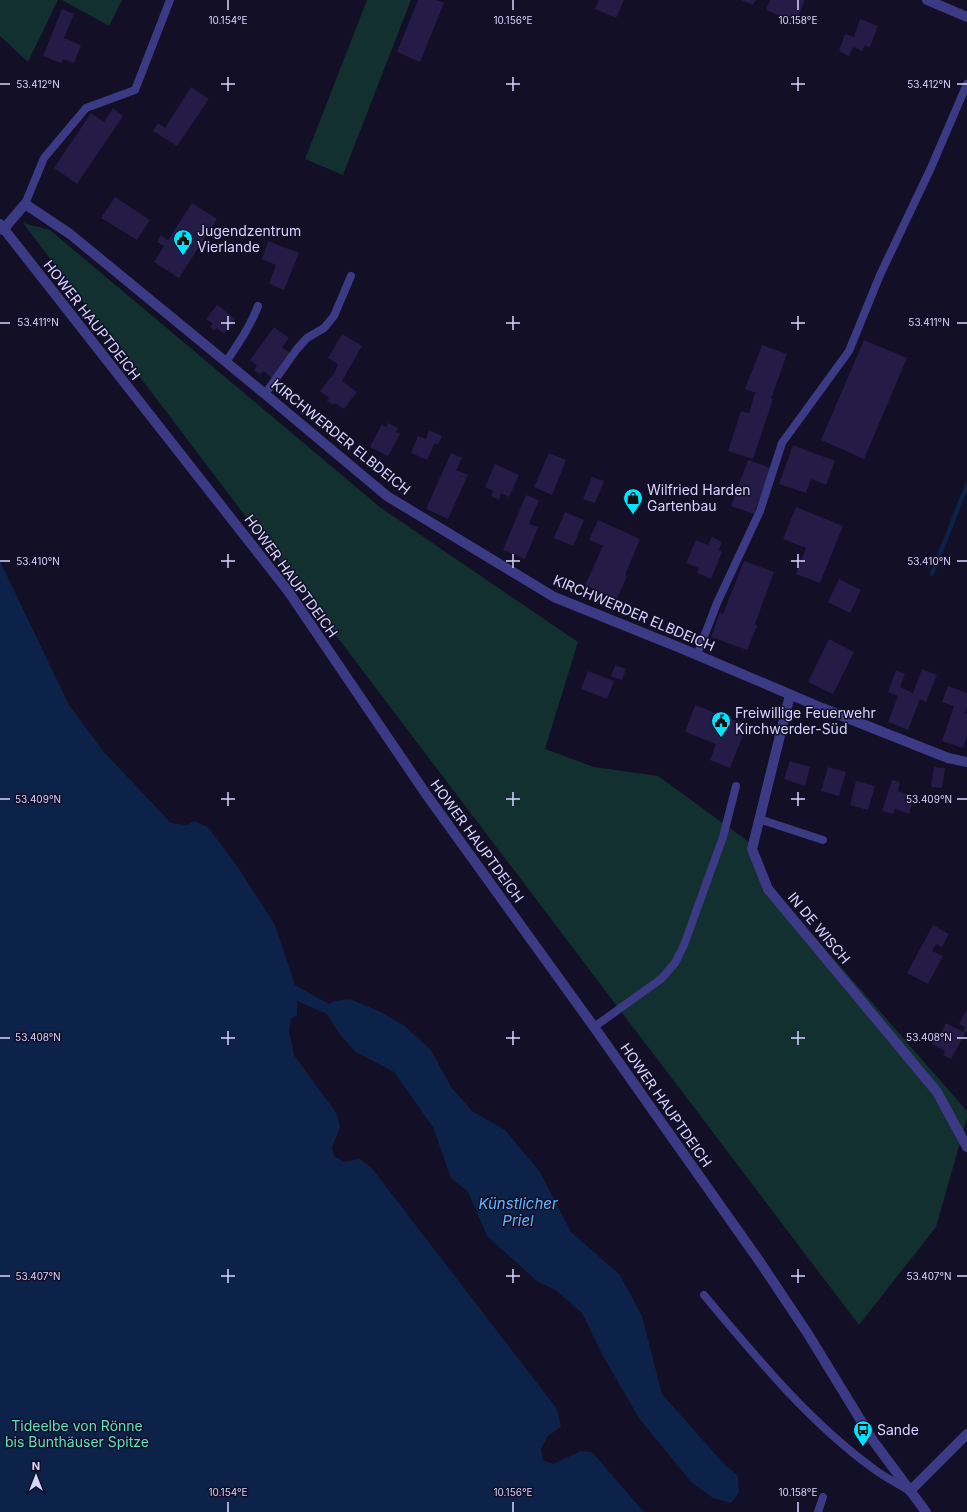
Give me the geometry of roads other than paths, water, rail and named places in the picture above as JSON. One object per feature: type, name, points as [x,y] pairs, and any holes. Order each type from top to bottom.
[{"type":"street","points":[[927,0],[940,3],[967,17]]},
{"type":"street","points":[[1,228],[25,204]]},
{"type":"street","name":"KIRCHWERDER ELBDEICH","points":[[25,204],[70,234],[266,394],[387,496],[554,597],[697,655],[790,695],[948,758],[967,762]]},
{"type":"street","name":"HOWER HAUPTDEICH","points":[[1,228],[288,591],[426,794],[594,1027],[760,1262],[808,1334],[866,1430],[926,1512]]},
{"type":"street","name":"IN DE WISCH","points":[[790,695],[752,850],[768,889],[937,1092],[967,1147]]},
{"type":"street","points":[[910,1491],[967,1434]]},
{"type":"lane","points":[[25,204],[44,158],[86,108],[135,90],[170,0]]},
{"type":"lane","points":[[697,655],[716,603],[760,511],[782,443],[849,351],[880,275],[930,170],[967,84]]},
{"type":"lane","points":[[266,394],[297,349],[307,338],[324,328],[334,316],[351,276]]},
{"type":"lane","points":[[226,362],[244,336],[258,306]]},
{"type":"lane","points":[[594,1027],[661,979],[675,963],[684,945],[722,837],[736,786]]},
{"type":"lane","points":[[759,819],[823,840]]},
{"type":"lane","points":[[704,1295],[749,1349],[838,1441],[875,1470],[910,1491]]},
{"type":"lane","points":[[818,1512],[822,1497]]},
{"type":"water","name":"Künstlicher Priel","points":[[0,561],[69,705],[103,751],[171,823],[187,825],[194,821],[208,827],[239,869],[275,925],[295,985],[329,1004],[334,1001],[350,999],[381,1012],[405,1026],[431,1050],[451,1087],[472,1111],[505,1130],[540,1172],[571,1232],[620,1275],[642,1316],[662,1394],[724,1464],[738,1476],[739,1493],[731,1503],[713,1498],[691,1482],[639,1418],[603,1356],[582,1313],[557,1291],[537,1281],[487,1236],[468,1192],[451,1178],[433,1127],[394,1072],[354,1051],[336,1029],[327,1014],[297,1001],[297,1015],[291,1019],[289,1030],[294,1055],[337,1114],[340,1127],[332,1147],[334,1156],[344,1162],[359,1159],[371,1167],[557,1409],[561,1427],[548,1436],[541,1449],[543,1460],[553,1464],[581,1451],[592,1452],[644,1512],[0,1512]]},
{"type":"waterway","points":[[932,574],[967,485]]},
{"type":"place","name":"Jugendzentrum Vierlande","points":[[183,256]]},
{"type":"place","name":"Wilfried Harden Gartenbau","points":[[633,515]]},
{"type":"place","name":"Freiwillige Feuerwehr Kirchwerder-Süd","points":[[721,738]]},
{"type":"place","name":"Sande","points":[[863,1447]]},
{"type":"park label","name":"Tideelbe von Rönne bis Bunthäuser Spitze","points":[[77,1434]]}]
